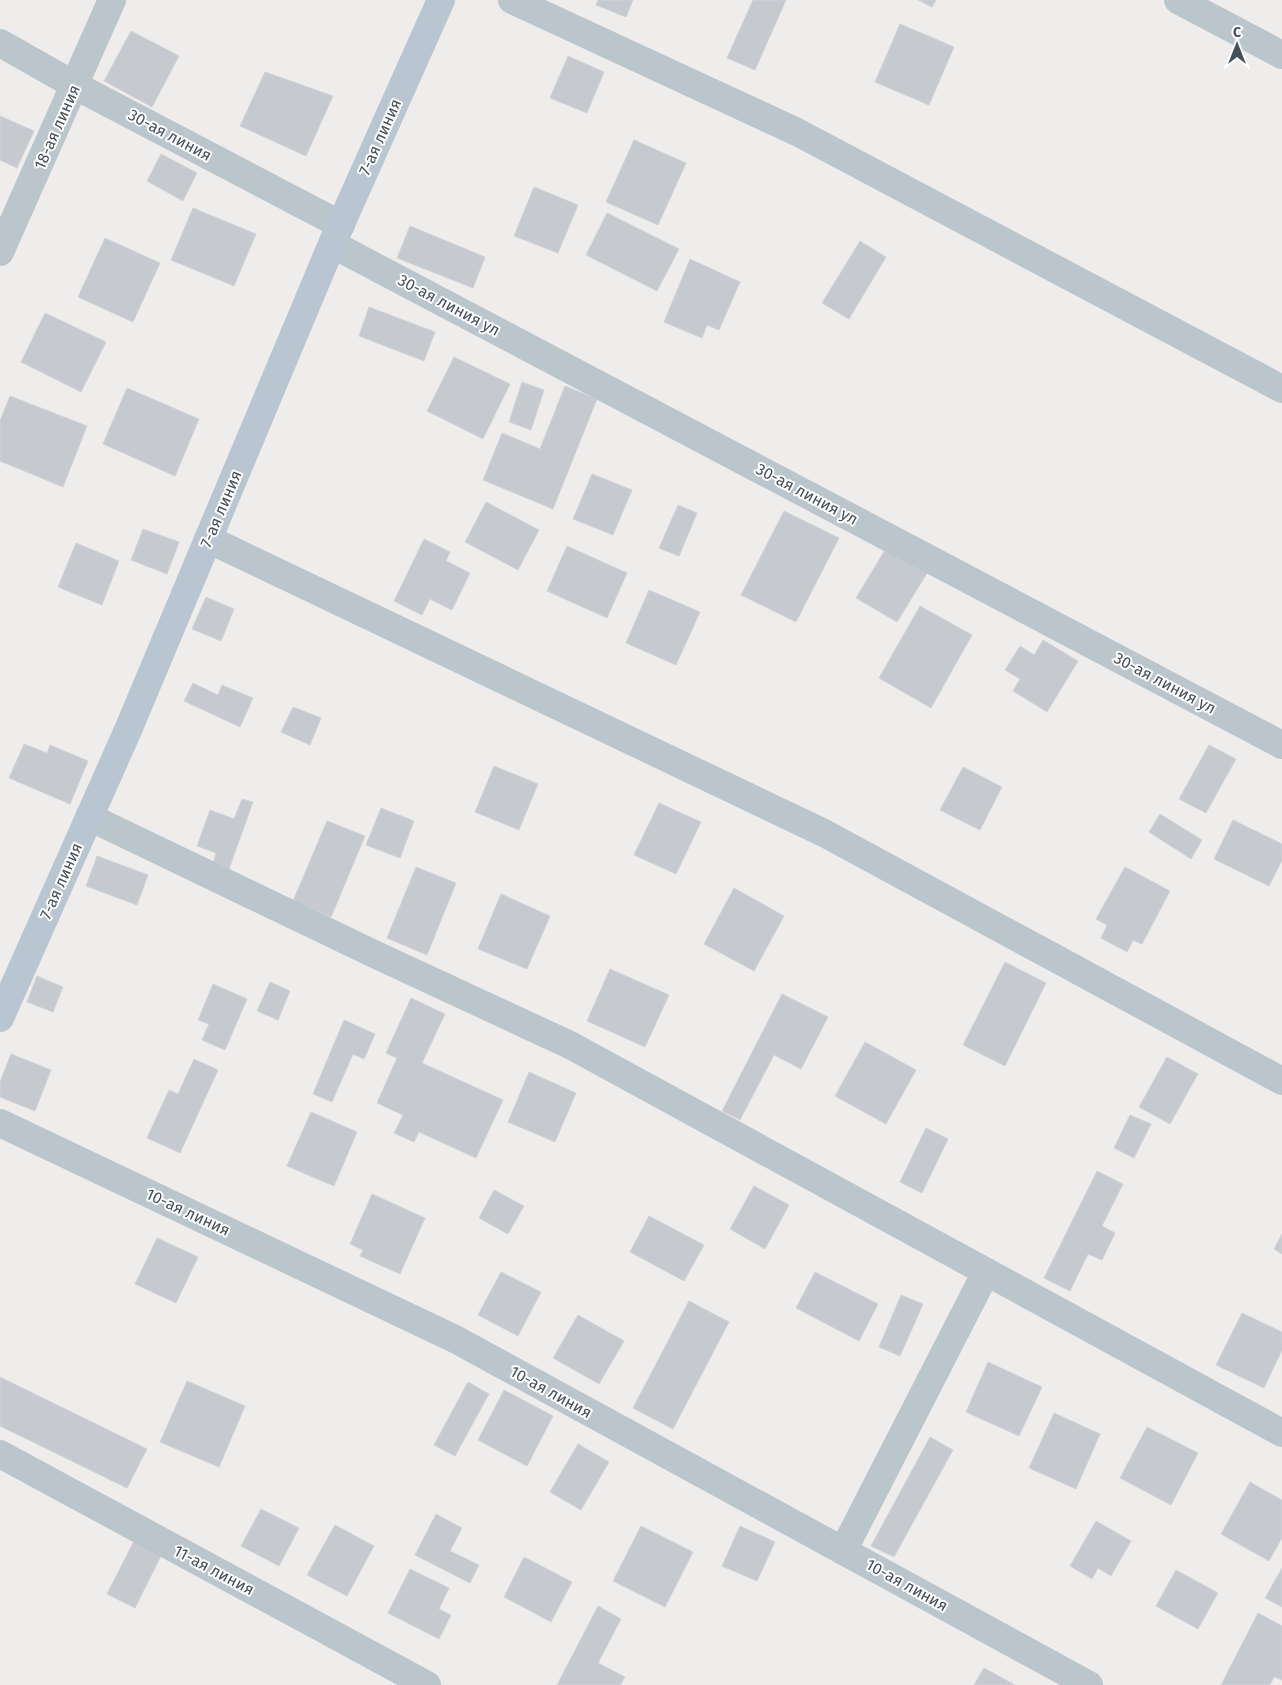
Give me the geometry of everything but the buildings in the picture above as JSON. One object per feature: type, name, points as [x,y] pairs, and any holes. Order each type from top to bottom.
[{"type":"street","name":"18-ая линия","points":[[0,252],[76,86],[112,0]]},
{"type":"street","name":"7-ая линия","points":[[0,1018],[89,817],[337,234],[441,0]]},
{"type":"street","points":[[512,0],[797,132],[1282,390]]},
{"type":"street","points":[[1178,0],[1282,55]]},
{"type":"street","name":"30-ая линия","points":[[0,43],[337,234]]},
{"type":"street","name":"30-ая линия ул","points":[[337,234],[1282,745]]},
{"type":"street","points":[[208,539],[824,833],[1282,1081]]},
{"type":"street","points":[[89,817],[372,954],[570,1045],[1282,1433]]},
{"type":"street","name":"10-ая линия","points":[[0,1123],[455,1339],[1090,1685]]},
{"type":"street","points":[[843,1551],[986,1272]]},
{"type":"street","name":"11-ая линия","points":[[0,1454],[427,1685]]}]
